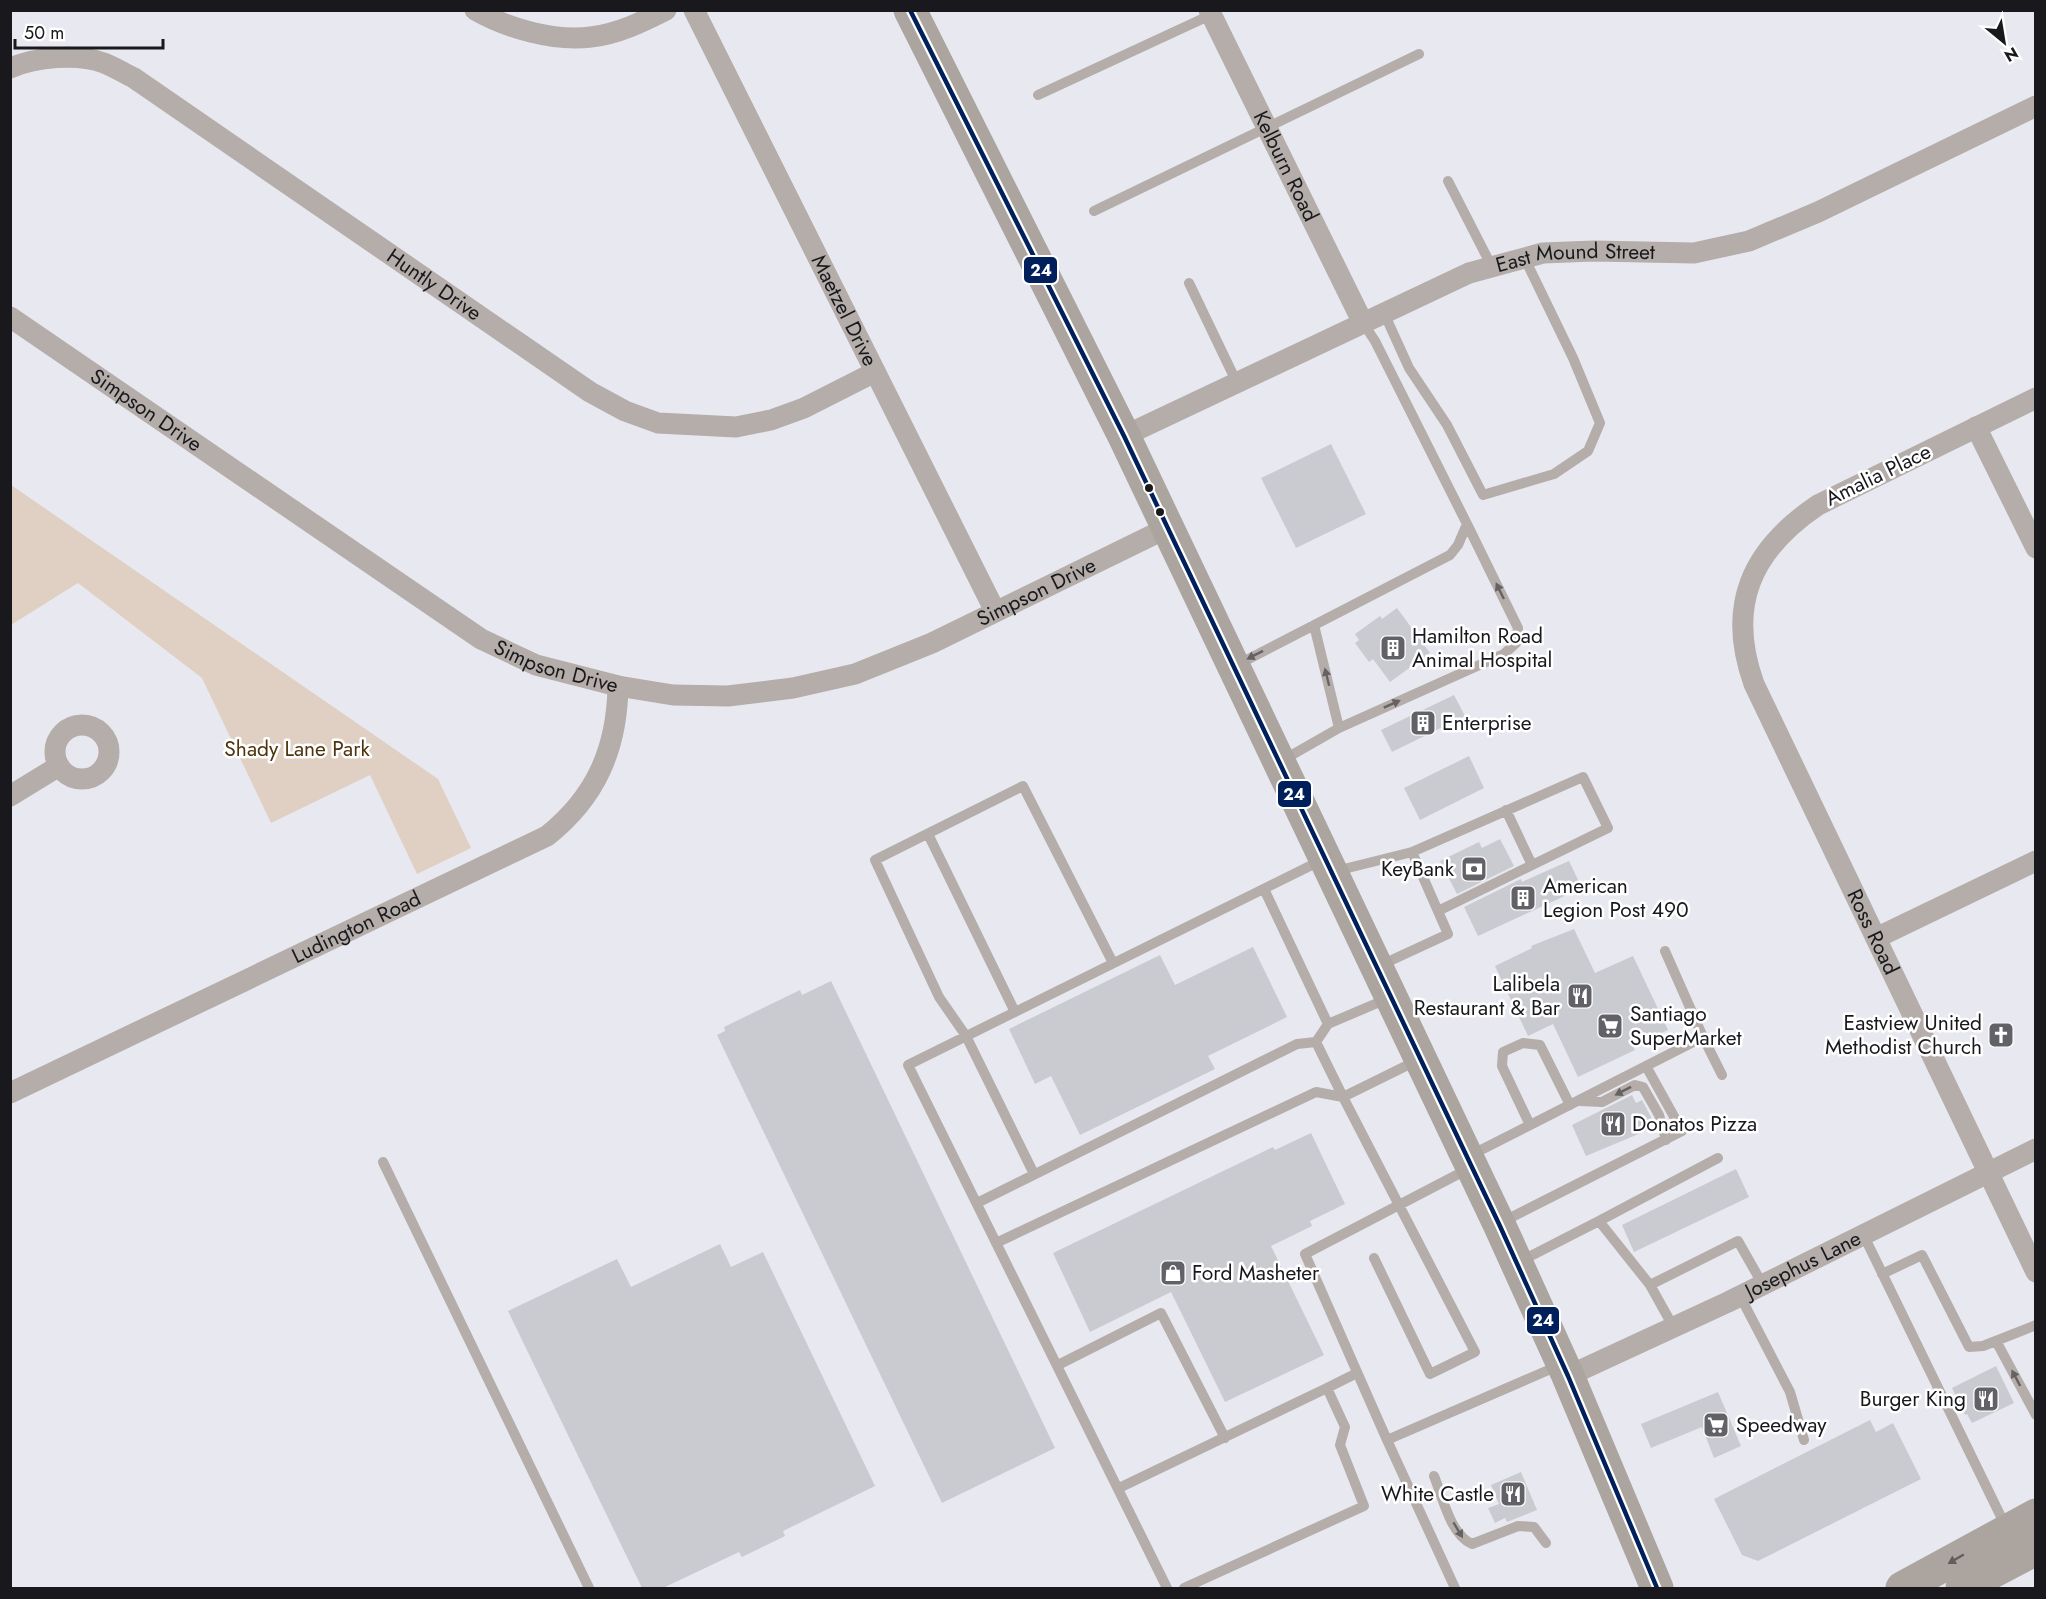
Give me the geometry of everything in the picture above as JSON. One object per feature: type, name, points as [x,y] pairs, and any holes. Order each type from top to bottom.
[{"type":"main road","points":[[910,10],[1124,436],[1500,1224],[1565,1370],[1657,1588]]},
{"type":"main road","points":[[1902,1588],[2036,1515]]},
{"type":"main road","points":[[1962,1588],[2036,1549]]},
{"type":"street","points":[[475,10],[518,30],[590,38],[629,28],[666,10]]},
{"type":"street","name":"Maetzel Drive","points":[[694,10],[995,611]]},
{"type":"street","name":"Kelburn Road","points":[[1213,12],[1266,128],[1363,323]]},
{"type":"street","name":"Huntly Drive","points":[[10,68],[38,60],[68,58],[102,62],[134,78],[590,392],[625,411],[658,423],[736,427],[771,420],[804,408],[875,372]]},
{"type":"street","name":"East Mound Street","points":[[1124,436],[1442,285],[1491,266],[1524,257],[1594,251],[1694,253],[1749,241],[1818,212],[2036,106]]},
{"type":"street","name":"Simpson Drive","points":[[10,317],[482,639],[536,665],[618,686],[673,695],[728,696],[793,688],[855,674],[932,644],[1167,528]]},
{"type":"street","name":"Amalia Place","points":[[1748,584],[1776,538],[1818,505],[2036,398]]},
{"type":"street","points":[[1976,427],[2036,548]]},
{"type":"street","name":"Ross Road","points":[[1748,584],[1742,635],[1746,661],[1754,684],[2036,1272]]},
{"type":"street","name":"Ludington Road","points":[[10,1093],[547,836],[581,805],[610,748],[618,714],[618,686]]},
{"type":"street","points":[[10,796],[58,766]]},
{"type":"street","points":[[1876,938],[2036,861]]},
{"type":"street","name":"Josephus Lane","points":[[1565,1370],[1674,1328],[2036,1149]]},
{"type":"lane","points":[[1038,95],[1213,12]]},
{"type":"lane","points":[[1094,212],[1419,54]]},
{"type":"lane","points":[[1448,181],[1491,266]]},
{"type":"lane","points":[[1384,313],[1409,368],[1447,425],[1483,495],[1554,474],[1588,451],[1600,423],[1573,358],[1524,257]]},
{"type":"lane","points":[[1189,283],[1237,383]]},
{"type":"lane","points":[[1280,762],[1339,728],[1504,654],[1516,643],[1518,628],[1375,341],[1363,323]]},
{"type":"lane","points":[[1234,666],[1450,555],[1458,545],[1467,524]]},
{"type":"lane","points":[[1314,625],[1339,728]]},
{"type":"lane","points":[[1167,1588],[908,1065],[1264,889],[1329,865],[1412,852],[1583,777],[1608,828],[1438,911]]},
{"type":"lane","points":[[1034,1174],[966,1036],[939,997],[875,860],[1023,786],[1113,963]]},
{"type":"lane","points":[[1506,810],[1532,865]]},
{"type":"lane","points":[[928,834],[1016,1012]]},
{"type":"lane","points":[[1378,967],[1448,934],[1412,852]]},
{"type":"lane","points":[[1264,889],[1328,1024]]},
{"type":"lane","points":[[1665,951],[1722,1076]]},
{"type":"lane","points":[[977,1203],[1298,1044],[1316,1042],[1328,1024],[1392,997]]},
{"type":"lane","points":[[1455,1588],[1305,1254],[1400,1204],[1530,1125],[1703,1037]]},
{"type":"lane","points":[[1316,1042],[1475,1352],[1430,1374],[1374,1258]]},
{"type":"lane","points":[[1530,1125],[1502,1066],[1503,1052],[1523,1043],[1540,1045],[1574,1103]]},
{"type":"lane","points":[[996,1243],[1316,1092],[1343,1097],[1421,1059]]},
{"type":"lane","points":[[1500,1224],[1682,1131],[1646,1066]]},
{"type":"lane","points":[[1574,1103],[1602,1102],[1635,1085],[1643,1087],[1659,1115],[1666,1140]]},
{"type":"lane","points":[[1518,1263],[1718,1158]]},
{"type":"lane","points":[[383,1162],[589,1588]]},
{"type":"lane","points":[[1599,1221],[1650,1285],[1674,1328]]},
{"type":"lane","points":[[1863,1234],[2007,1530]]},
{"type":"lane","points":[[1650,1285],[1738,1241],[1763,1285]]},
{"type":"lane","points":[[1882,1274],[1922,1255],[1969,1347],[1983,1346],[2036,1325]]},
{"type":"lane","points":[[1740,1296],[1790,1392],[1804,1440]]},
{"type":"lane","points":[[1058,1365],[1161,1313],[1225,1438]]},
{"type":"lane","points":[[1996,1341],[2036,1415]]},
{"type":"lane","points":[[1387,1440],[1565,1370]]},
{"type":"lane","points":[[1119,1488],[1357,1372]]},
{"type":"lane","points":[[1184,1588],[1364,1506],[1340,1445],[1345,1427],[1327,1388]]},
{"type":"lane","points":[[1434,1476],[1458,1533],[1466,1541],[1472,1544],[1518,1526],[1534,1527],[1546,1543]]},
{"type":"green space","name":"Shady Lane Park","points":[[11,485],[438,779],[471,848],[417,874],[370,775],[271,823],[202,678],[78,583],[11,625]]},
{"type":"building","points":[[1331,444],[1366,514],[1296,548],[1261,478]]},
{"type":"building","name":"Hamilton Road Animal Hospital","points":[[1397,608],[1430,653],[1390,682],[1373,659],[1369,662],[1355,643],[1359,640],[1355,634],[1380,616],[1382,619]]},
{"type":"building","name":"Enterprise","points":[[1454,695],[1465,716],[1392,752],[1381,730]]},
{"type":"building","points":[[1469,756],[1484,788],[1420,820],[1404,788]]},
{"type":"building","name":"KeyBank","points":[[1500,839],[1514,866],[1457,894],[1440,861],[1479,842],[1482,848]]},
{"type":"building","name":"American Legion Post 490","points":[[1569,861],[1582,888],[1478,936],[1464,907],[1521,879],[1522,882]]},
{"type":"building","points":[[1574,929],[1595,973],[1633,956],[1668,1030],[1633,1046],[1635,1050],[1578,1077],[1553,1024],[1528,1036],[1495,966],[1532,948],[1531,946]]},
{"type":"building","points":[[1253,947],[1287,1017],[1208,1056],[1215,1069],[1080,1135],[1051,1076],[1035,1084],[1009,1029],[1160,955],[1175,985]]},
{"type":"building","points":[[831,981],[1055,1448],[942,1503],[717,1035],[725,1031],[724,1027],[800,990],[802,995]]},
{"type":"building","name":"Donatos Pizza","points":[[1632,1095],[1636,1103],[1642,1100],[1652,1119],[1653,1122],[1646,1126],[1648,1130],[1586,1156],[1572,1125]]},
{"type":"building","name":"Ford Masheter","points":[[1311,1133],[1345,1204],[1310,1221],[1312,1226],[1271,1246],[1324,1355],[1225,1402],[1171,1292],[1090,1332],[1053,1253],[1273,1147],[1275,1150]]},
{"type":"building","points":[[1736,1169],[1749,1197],[1634,1252],[1622,1225]]},
{"type":"building","points":[[720,1244],[731,1267],[763,1252],[875,1486],[783,1531],[785,1536],[742,1557],[739,1552],[663,1588],[642,1588],[508,1311],[617,1259],[631,1287]]},
{"type":"building","name":"Burger King","points":[[1996,1366],[2014,1403],[1972,1423],[1967,1414],[1965,1415],[1952,1388]]},
{"type":"building","points":[[1718,1392],[1741,1446],[1714,1458],[1702,1427],[1651,1448],[1641,1424]]},
{"type":"building","points":[[1870,1420],[1876,1432],[1893,1423],[1921,1479],[1758,1561],[1742,1555],[1714,1499]]},
{"type":"building","name":"White Castle","points":[[1521,1472],[1537,1510],[1507,1522],[1505,1518],[1495,1523],[1488,1508],[1499,1504],[1491,1485]]},
{"type":"transit line","name":"24","points":[[910,10],[1124,436],[1499,1224],[1568,1376],[1657,1588]]},
{"type":"place","name":"Hamilton Road Animal Hospital","points":[[1393,648]]},
{"type":"place","name":"Enterprise","points":[[1423,723]]},
{"type":"place","name":"KeyBank","points":[[1474,869]]},
{"type":"place","name":"American Legion Post 490","points":[[1523,898]]},
{"type":"place","name":"Lalibela Restaurant & Bar","points":[[1580,996]]},
{"type":"place","name":"Santiago SuperMarket","points":[[1610,1026]]},
{"type":"place","name":"Eastview United Methodist Church","points":[[2001,1035]]},
{"type":"place","name":"Donatos Pizza","points":[[1613,1124]]},
{"type":"place","name":"Ford Masheter","points":[[1173,1273]]},
{"type":"place","name":"Burger King","points":[[1986,1399]]},
{"type":"place","name":"Speedway","points":[[1716,1425]]},
{"type":"place","name":"White Castle","points":[[1513,1494]]}]
